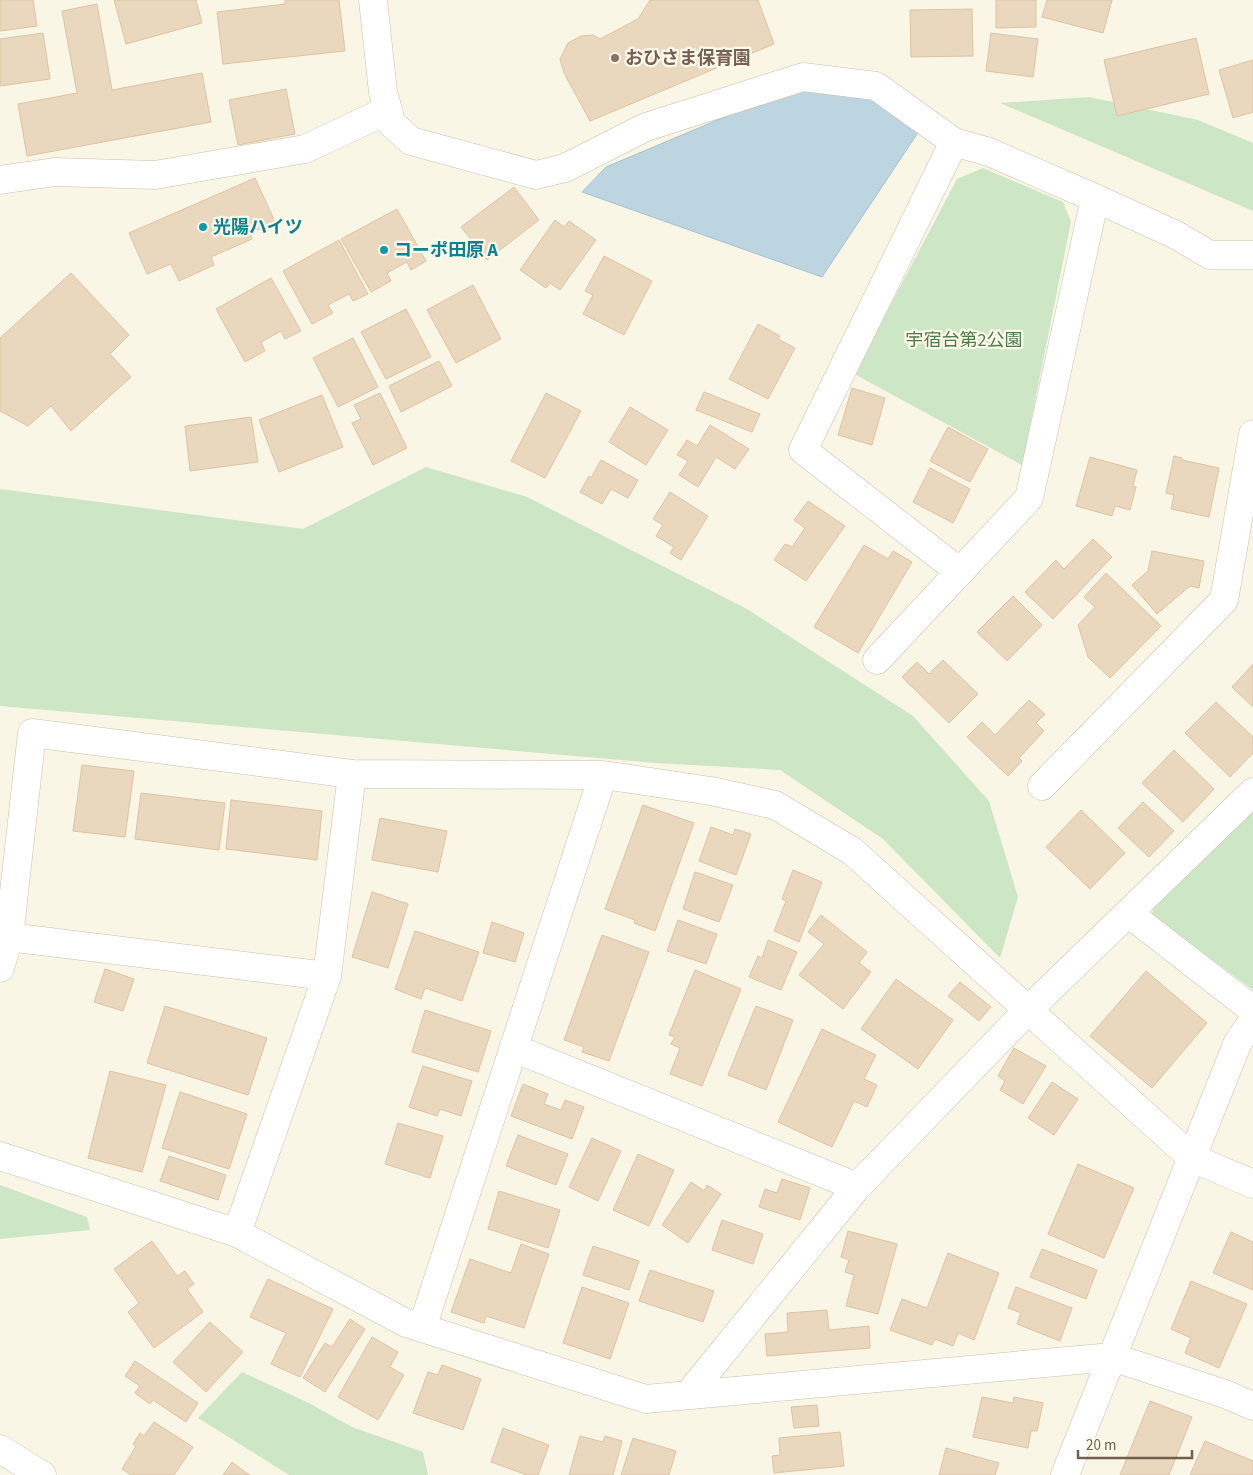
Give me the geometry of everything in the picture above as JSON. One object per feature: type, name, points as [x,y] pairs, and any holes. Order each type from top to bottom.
[{"type":"street","points":[[373,0],[383,92],[391,123],[411,141],[536,175],[565,168],[646,127],[803,77],[876,86],[954,142],[988,152],[1095,198],[1176,235],[1210,255],[1253,255]]},
{"type":"street","points":[[0,180],[55,172],[155,176],[295,151],[305,149],[388,110]]},
{"type":"street","points":[[954,142],[803,450],[960,572]]},
{"type":"street","points":[[877,660],[1029,498],[1095,198]]},
{"type":"street","points":[[1042,786],[1224,600],[1253,434]]},
{"type":"street","points":[[0,968],[9,937],[32,733],[352,774],[603,775],[711,791],[775,805],[852,851],[1192,1158],[1253,1184]]},
{"type":"street","points":[[237,1233],[327,976],[352,774]]},
{"type":"street","points":[[422,1328],[603,775]]},
{"type":"street","points":[[688,1395],[857,1187],[1028,1010],[1253,792]]},
{"type":"street","points":[[1128,913],[1253,1010]]},
{"type":"street","points":[[9,937],[327,976]]},
{"type":"street","points":[[1065,1475],[1238,1042],[1253,1024]]},
{"type":"street","points":[[513,1048],[857,1187]]},
{"type":"street","points":[[0,1156],[237,1233],[406,1323],[646,1399],[1112,1357],[1225,1394],[1253,1406]]},
{"type":"street","points":[[0,1449],[42,1475]]},
{"type":"green space","points":[[1089,97],[1198,120],[1253,143],[1253,211],[1000,103]]},
{"type":"green space","name":"宇宿台第2公園","points":[[983,168],[1063,202],[1071,222],[1022,465],[854,374],[957,179]]},
{"type":"green space","points":[[426,467],[527,497],[747,609],[913,716],[989,801],[1018,897],[1000,958],[883,839],[780,770],[656,763],[0,706],[0,489],[303,529]]},
{"type":"green space","points":[[1253,803],[1253,990],[1152,916],[1154,901]]},
{"type":"green space","points":[[0,1185],[87,1217],[90,1230],[0,1239]]},
{"type":"green space","points":[[242,1372],[309,1403],[352,1427],[423,1452],[428,1475],[289,1475],[198,1418]]},
{"type":"water","points":[[825,84],[892,99],[923,125],[822,277],[582,192],[606,167],[765,100]]},
{"type":"building","points":[[0,0],[33,0],[37,26],[0,31]]},
{"type":"building","points":[[114,0],[196,0],[202,23],[126,44]]},
{"type":"building","points":[[285,0],[339,0],[345,51],[223,64],[217,12],[285,4]]},
{"type":"building","points":[[650,0],[758,0],[774,44],[590,121],[564,73],[560,59],[568,43],[581,36],[593,35],[600,39],[638,19]]},
{"type":"building","points":[[996,0],[1036,0],[1036,27],[996,28]]},
{"type":"building","points":[[1047,0],[1112,0],[1103,33],[1042,17]]},
{"type":"building","points":[[97,4],[112,90],[202,73],[211,122],[27,156],[18,104],[77,93],[62,11]]},
{"type":"building","points":[[972,9],[973,56],[911,57],[910,10]]},
{"type":"building","points":[[43,33],[50,79],[0,86],[0,39]]},
{"type":"building","points":[[991,33],[1038,39],[1033,77],[986,71]]},
{"type":"building","points":[[1196,38],[1209,94],[1117,116],[1104,60]]},
{"type":"building","points":[[1253,60],[1253,112],[1233,118],[1219,70]]},
{"type":"building","points":[[286,89],[295,134],[238,145],[229,100]]},
{"type":"building","name":"光陽ハイツ","points":[[255,178],[275,222],[250,233],[252,239],[211,257],[214,265],[179,281],[171,264],[147,274],[129,233]]},
{"type":"building","points":[[514,187],[539,220],[487,260],[461,227]]},
{"type":"building","name":"コーポ田原 A","points":[[397,209],[426,261],[411,270],[407,262],[387,273],[391,281],[371,292],[341,239]]},
{"type":"building","points":[[555,220],[564,227],[569,221],[596,240],[560,290],[550,283],[546,288],[520,270]]},
{"type":"building","points":[[339,240],[368,294],[353,301],[349,294],[328,305],[333,313],[312,324],[283,271]]},
{"type":"building","points":[[604,256],[652,281],[624,335],[583,314],[593,295],[585,291]]},
{"type":"building","points":[[71,273],[129,335],[110,354],[131,377],[71,431],[51,406],[28,426],[0,411],[0,338]]},
{"type":"building","points":[[271,278],[301,331],[285,339],[281,331],[261,342],[265,351],[245,362],[216,309]]},
{"type":"building","points":[[473,285],[501,339],[456,363],[427,310]]},
{"type":"building","points":[[406,309],[431,357],[386,379],[361,332]]},
{"type":"building","points":[[758,324],[780,336],[778,339],[795,348],[768,399],[729,379]]},
{"type":"building","points":[[353,338],[378,387],[338,407],[313,358]]},
{"type":"building","points":[[439,361],[452,386],[401,412],[389,386]]},
{"type":"building","points":[[852,388],[885,398],[872,445],[838,435]]},
{"type":"building","points":[[704,392],[760,414],[752,432],[696,410]]},
{"type":"building","points":[[380,393],[407,448],[373,465],[352,423],[361,419],[354,405]]},
{"type":"building","points":[[546,393],[581,411],[545,478],[511,461]]},
{"type":"building","points":[[322,395],[343,447],[279,472],[259,420]]},
{"type":"building","points":[[630,407],[668,430],[646,465],[609,442]]},
{"type":"building","points":[[251,417],[258,462],[190,471],[185,426]]},
{"type":"building","points":[[710,425],[749,449],[735,469],[716,457],[698,487],[679,475],[688,461],[677,455],[687,440],[697,446]]},
{"type":"building","points":[[948,427],[988,449],[970,482],[930,461]]},
{"type":"building","points":[[1174,456],[1182,458],[1182,460],[1219,468],[1209,517],[1171,509],[1174,495],[1166,493]]},
{"type":"building","points":[[1090,457],[1137,470],[1133,486],[1136,487],[1130,510],[1115,506],[1112,516],[1076,506]]},
{"type":"building","points":[[601,460],[638,480],[628,498],[611,489],[602,504],[580,492],[589,476],[591,478]]},
{"type":"building","points":[[930,468],[970,489],[953,523],[913,502]]},
{"type":"building","points":[[670,492],[708,516],[681,560],[670,553],[674,547],[656,536],[663,525],[653,519]]},
{"type":"building","points":[[808,501],[845,526],[806,581],[774,560],[785,544],[792,547],[805,528],[794,520]]},
{"type":"building","points":[[1093,539],[1112,557],[1053,619],[1025,592],[1056,560],[1064,569]]},
{"type":"building","points":[[864,545],[888,559],[893,551],[912,562],[858,653],[814,627]]},
{"type":"building","points":[[1152,551],[1204,561],[1199,588],[1190,586],[1157,614],[1132,585],[1148,571]]},
{"type":"building","points":[[1106,573],[1161,626],[1110,678],[1088,657],[1078,625],[1095,607],[1084,597]]},
{"type":"building","points":[[1013,596],[1042,625],[1007,661],[977,632]]},
{"type":"building","points":[[943,660],[978,694],[949,723],[902,677],[917,662],[929,674]]},
{"type":"building","points":[[1253,664],[1253,707],[1232,687]]},
{"type":"building","points":[[1029,700],[1045,714],[1036,723],[1044,731],[1019,758],[1022,761],[1008,776],[967,737],[982,722],[995,735]]},
{"type":"building","points":[[1216,702],[1253,737],[1253,753],[1230,777],[1185,733]]},
{"type":"building","points":[[1174,750],[1214,789],[1183,822],[1142,783]]},
{"type":"building","points":[[82,765],[134,771],[125,837],[73,831]]},
{"type":"building","points":[[141,793],[225,803],[219,850],[135,839]]},
{"type":"building","points":[[231,800],[322,811],[317,860],[226,849]]},
{"type":"building","points":[[1143,802],[1174,831],[1149,857],[1118,828]]},
{"type":"building","points":[[643,805],[694,823],[655,931],[634,923],[635,920],[605,909]]},
{"type":"building","points":[[1081,810],[1125,853],[1090,889],[1046,847]]},
{"type":"building","points":[[380,818],[447,831],[438,872],[372,860]]},
{"type":"building","points":[[711,827],[733,835],[735,829],[751,834],[736,875],[699,861]]},
{"type":"building","points":[[793,870],[822,882],[799,942],[774,931],[786,901],[782,899]]},
{"type":"building","points":[[695,872],[733,885],[719,922],[683,909]]},
{"type":"building","points":[[372,892],[408,904],[388,968],[352,957]]},
{"type":"building","points":[[821,915],[867,952],[859,963],[871,972],[843,1009],[799,975],[824,944],[808,932]]},
{"type":"building","points":[[678,920],[717,934],[706,964],[667,951]]},
{"type":"building","points":[[492,922],[524,933],[515,962],[483,953]]},
{"type":"building","points":[[415,931],[479,952],[462,1001],[425,988],[421,999],[395,989]]},
{"type":"building","points":[[602,935],[649,952],[609,1061],[582,1052],[584,1047],[564,1040]]},
{"type":"building","points":[[768,940],[797,952],[781,990],[749,977],[758,956],[762,958]]},
{"type":"building","points":[[105,969],[134,979],[123,1011],[94,1002]]},
{"type":"building","points":[[695,970],[741,989],[702,1086],[670,1074],[680,1048],[671,1044],[675,1037],[669,1035]]},
{"type":"building","points":[[1146,971],[1207,1023],[1152,1088],[1090,1036]]},
{"type":"building","points":[[896,979],[953,1020],[918,1069],[861,1029]]},
{"type":"building","points":[[960,982],[991,1007],[979,1021],[948,996]]},
{"type":"building","points":[[165,1006],[267,1038],[248,1095],[147,1063]]},
{"type":"building","points":[[756,1006],[793,1020],[766,1090],[728,1075]]},
{"type":"building","points":[[425,1010],[491,1031],[478,1072],[412,1052]]},
{"type":"building","points":[[822,1029],[876,1055],[864,1079],[877,1085],[867,1107],[854,1101],[832,1147],[778,1122]]},
{"type":"building","points":[[1014,1048],[1046,1066],[1023,1104],[1000,1090],[1005,1081],[998,1076]]},
{"type":"building","points":[[423,1066],[472,1081],[461,1116],[440,1109],[437,1116],[409,1107]]},
{"type":"building","points":[[110,1071],[166,1085],[142,1172],[88,1158]]},
{"type":"building","points":[[1052,1082],[1078,1099],[1054,1135],[1028,1118]]},
{"type":"building","points":[[523,1084],[548,1094],[544,1104],[561,1110],[565,1100],[584,1107],[572,1139],[511,1116]]},
{"type":"building","points":[[180,1092],[247,1114],[229,1169],[162,1148]]},
{"type":"building","points":[[398,1123],[443,1136],[430,1178],[385,1164]]},
{"type":"building","points":[[518,1135],[568,1154],[556,1185],[506,1166]]},
{"type":"building","points":[[592,1138],[621,1151],[598,1201],[569,1187]]},
{"type":"building","points":[[638,1154],[674,1170],[649,1226],[613,1210]]},
{"type":"building","points":[[169,1156],[226,1175],[218,1200],[160,1181]]},
{"type":"building","points":[[1078,1164],[1134,1188],[1104,1258],[1048,1234]]},
{"type":"building","points":[[782,1179],[810,1188],[800,1220],[759,1207],[765,1189],[777,1193]]},
{"type":"building","points":[[691,1182],[704,1191],[707,1185],[721,1194],[688,1243],[662,1225]]},
{"type":"building","points":[[499,1191],[560,1210],[548,1248],[488,1229]]},
{"type":"building","points":[[722,1220],[763,1234],[753,1264],[712,1250]]},
{"type":"building","points":[[848,1231],[897,1244],[878,1314],[846,1306],[854,1275],[845,1272],[849,1260],[841,1257]]},
{"type":"building","points":[[1231,1232],[1253,1242],[1253,1290],[1213,1273]]},
{"type":"building","points":[[152,1241],[177,1276],[185,1271],[194,1284],[187,1289],[203,1312],[154,1348],[128,1312],[139,1303],[114,1269]]},
{"type":"building","points":[[521,1244],[549,1254],[524,1328],[486,1316],[484,1323],[451,1312],[470,1259],[511,1273]]},
{"type":"building","points":[[593,1246],[639,1261],[629,1290],[583,1275]]},
{"type":"building","points":[[1042,1249],[1097,1270],[1086,1299],[1030,1277]]},
{"type":"building","points":[[948,1253],[999,1273],[974,1340],[958,1333],[953,1346],[935,1339],[932,1345],[890,1330],[902,1299],[927,1308]]},
{"type":"building","points":[[650,1270],[714,1291],[703,1322],[639,1301]]},
{"type":"building","points":[[268,1279],[333,1309],[300,1377],[271,1364],[286,1333],[250,1317]]},
{"type":"building","points":[[1191,1281],[1247,1304],[1219,1368],[1185,1353],[1191,1338],[1171,1329]]},
{"type":"building","points":[[582,1287],[629,1303],[610,1359],[563,1343]]},
{"type":"building","points":[[1016,1287],[1072,1308],[1060,1341],[1017,1324],[1021,1313],[1008,1308]]},
{"type":"building","points":[[827,1310],[829,1330],[869,1326],[870,1348],[767,1356],[765,1334],[788,1332],[787,1313]]},
{"type":"building","points":[[350,1319],[365,1329],[325,1392],[303,1378],[325,1343],[332,1347]]},
{"type":"building","points":[[210,1322],[243,1352],[206,1392],[173,1362]]},
{"type":"building","points":[[372,1337],[398,1352],[390,1367],[404,1375],[378,1420],[338,1397]]},
{"type":"building","points":[[135,1361],[198,1403],[186,1422],[153,1400],[150,1404],[135,1393],[140,1386],[125,1376]]},
{"type":"building","points":[[442,1365],[481,1379],[463,1430],[413,1413],[428,1372],[438,1375]]},
{"type":"building","points":[[982,1397],[1013,1403],[1014,1397],[1043,1403],[1037,1431],[1031,1431],[1028,1448],[973,1437]]},
{"type":"building","points":[[1150,1401],[1192,1417],[1169,1475],[1120,1475]]},
{"type":"building","points":[[817,1405],[819,1426],[794,1428],[791,1407]]},
{"type":"building","points":[[154,1422],[193,1447],[174,1475],[131,1475],[122,1469],[136,1446],[133,1444],[140,1433],[144,1436]]},
{"type":"building","points":[[503,1428],[549,1445],[538,1475],[527,1475],[491,1462]]},
{"type":"building","points":[[840,1432],[844,1466],[774,1473],[772,1456],[780,1455],[779,1438]]},
{"type":"building","points":[[580,1436],[603,1442],[605,1436],[622,1441],[613,1475],[569,1475]]},
{"type":"building","points":[[633,1438],[676,1451],[669,1475],[621,1475]]},
{"type":"building","points":[[1205,1441],[1253,1461],[1253,1475],[1190,1475]]},
{"type":"building","points":[[946,1448],[999,1463],[995,1475],[939,1475]]},
{"type":"building","points":[[232,1462],[245,1472],[250,1475],[223,1475]]},
{"type":"place","name":"おひさま保育園","points":[[615,58]]},
{"type":"place","name":"光陽ハイツ","points":[[203,227]]},
{"type":"place","name":"コーポ田原 A","points":[[384,250]]}]
